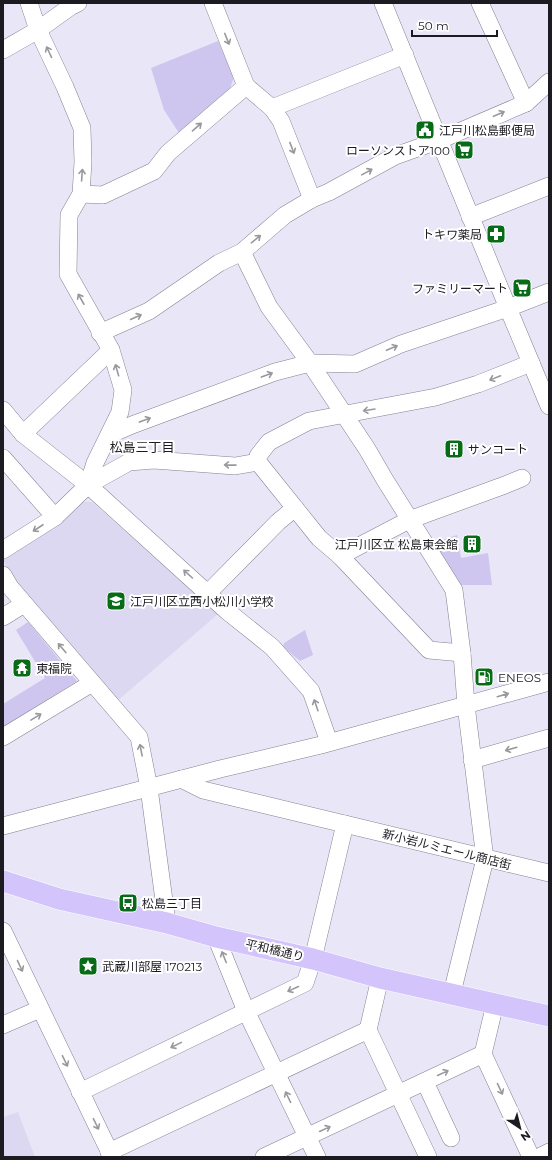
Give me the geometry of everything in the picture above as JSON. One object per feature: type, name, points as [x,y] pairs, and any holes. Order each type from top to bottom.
[{"type":"main road","name":"平和橋通り","points":[[3,881],[59,899],[167,923],[216,937],[313,959],[380,978],[549,1016]]},
{"type":"street","points":[[29,3],[38,30],[65,86],[82,128],[83,162],[81,194],[69,215],[68,274],[100,333],[111,350],[123,390],[120,412],[95,463],[88,485]]},
{"type":"street","points":[[3,50],[38,30],[78,3]]},
{"type":"street","points":[[213,3],[246,86],[272,108],[281,121],[312,199]]},
{"type":"street","points":[[383,3],[549,406]]},
{"type":"street","points":[[480,3],[526,103]]},
{"type":"street","points":[[272,108],[405,55]]},
{"type":"street","points":[[100,333],[149,311],[219,263],[242,252],[285,215],[312,199],[329,192],[395,156],[440,140],[526,103],[549,82]]},
{"type":"street","points":[[81,194],[102,195],[154,171],[168,153],[246,86]]},
{"type":"street","points":[[470,217],[549,186]]},
{"type":"street","points":[[242,252],[269,307],[310,363],[367,449],[409,520],[454,590],[462,653],[472,760],[485,859],[452,993]]},
{"type":"street","points":[[109,435],[275,372],[310,363],[355,364],[401,344],[508,308],[549,292]]},
{"type":"street","points":[[23,434],[111,350]]},
{"type":"street","points":[[462,653],[429,650],[340,556],[319,538],[258,462],[258,456],[269,442],[309,421],[401,405],[436,397],[478,384],[531,363]]},
{"type":"street","points":[[3,410],[23,434],[88,485],[227,611],[272,647],[311,690],[329,742]]},
{"type":"street","points":[[3,458],[55,517]]},
{"type":"street","points":[[3,550],[55,517],[88,485],[129,462],[154,460],[234,466],[258,462]]},
{"type":"street","points":[[340,556],[409,520],[522,478]]},
{"type":"street","points":[[208,593],[278,522],[295,508]]},
{"type":"street","points":[[3,575],[10,588],[139,737],[149,788],[167,923]]},
{"type":"street","points":[[3,618],[24,604]]},
{"type":"street","points":[[3,826],[329,742],[549,682]]},
{"type":"street","points":[[3,737],[92,683]]},
{"type":"street","points":[[472,760],[549,738]]},
{"type":"street","name":"新小岩ルミエール商店街","points":[[181,779],[204,790],[485,859],[549,873]]},
{"type":"street","points":[[80,1092],[305,983],[313,959],[345,824]]},
{"type":"street","points":[[3,931],[111,1154],[368,1030]]},
{"type":"street","points":[[216,937],[246,1011],[317,1157]]},
{"type":"street","points":[[380,978],[368,1030],[428,1157]]},
{"type":"street","points":[[495,1004],[483,1054],[532,1157]]},
{"type":"street","points":[[3,1025],[40,1009]]},
{"type":"street","points":[[264,1157],[483,1054]]},
{"type":"street","points":[[424,1082],[451,1138]]},
{"type":"street","points":[[539,1157],[549,1152]]},
{"type":"shaded area","points":[[218,41],[234,77],[228,94],[181,136],[164,110],[151,68]]},
{"type":"shaded area","name":"江戸川区立西小松川小学校","points":[[81,502],[92,502],[218,614],[116,702],[18,587],[3,560],[61,523]]},
{"type":"shaded area","points":[[457,535],[461,558],[488,553],[492,585],[458,585],[430,544]]},
{"type":"shaded area","points":[[28,622],[77,681],[3,727],[3,704],[45,678],[16,630]]},
{"type":"shaded area","points":[[305,630],[313,655],[300,661],[283,647],[284,643]]},
{"type":"shaded area","points":[[18,1112],[35,1157],[3,1157],[3,1117]]},
{"type":"place","name":"江戸川松島郵便局","points":[[425,130]]},
{"type":"place","name":"ローソンストア100","points":[[464,150]]},
{"type":"place","name":"トキワ薬局","points":[[496,234]]},
{"type":"place","name":"ファミリーマート","points":[[522,288]]},
{"type":"place","name":"サンコート","points":[[454,449]]},
{"type":"place","name":"江戸川区立 松島東会館","points":[[472,544]]},
{"type":"place","name":"江戸川区立西小松川小学校","points":[[116,601]]},
{"type":"place","name":"東福院","points":[[22,668]]},
{"type":"place","name":"ENEOS","points":[[484,677]]},
{"type":"place","name":"松島三丁目","points":[[128,903]]},
{"type":"place","name":"武蔵川部屋 170213","points":[[88,966]]},
{"type":"district","name":"松島三丁目","points":[[142,447]]}]
